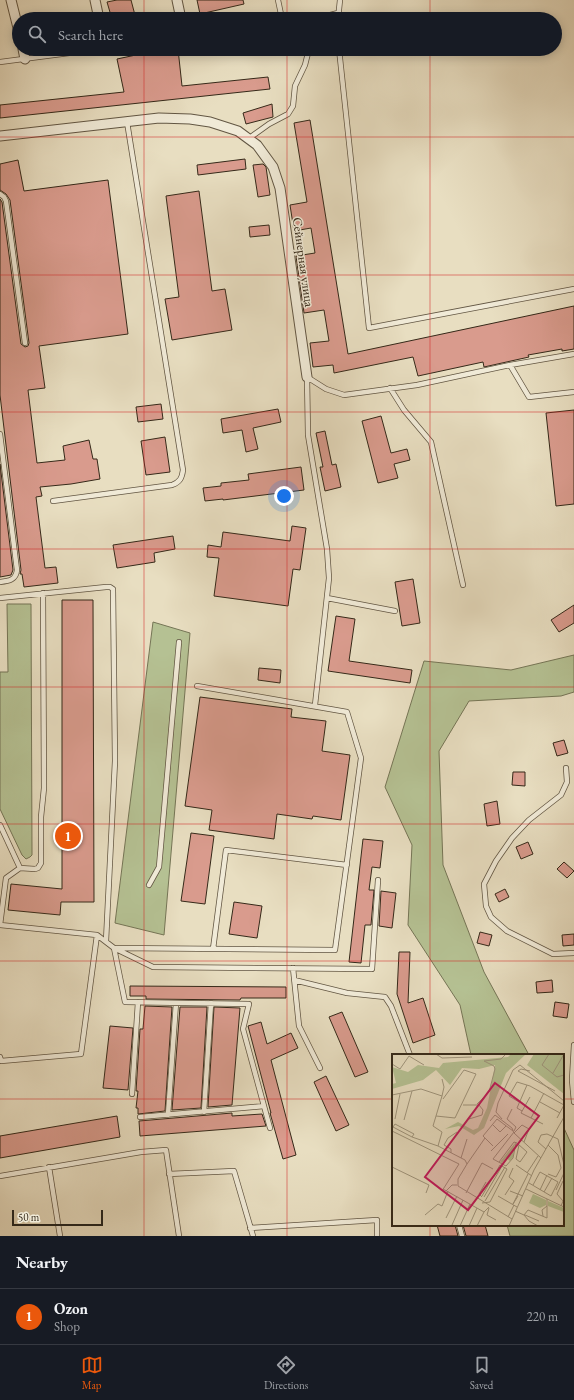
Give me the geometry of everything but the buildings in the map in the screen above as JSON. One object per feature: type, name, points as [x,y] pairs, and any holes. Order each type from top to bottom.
[{"type":"street","points":[[11,0],[14,12]]},
{"type":"street","points":[[95,0],[98,12]]},
{"type":"street","points":[[177,0],[180,12]]},
{"type":"street","name":"Сейнерная улица","points":[[0,136],[159,118],[190,119],[210,122],[238,131],[257,145],[273,167],[280,188],[307,377]]},
{"type":"lane","points":[[278,0],[281,12]]},
{"type":"lane","points":[[338,12],[340,0]]},
{"type":"lane","points":[[0,62],[48,56]]},
{"type":"lane","points":[[248,139],[268,124],[288,114],[294,106],[295,86],[305,65],[307,56]]},
{"type":"lane","points":[[340,56],[369,328],[574,289]]},
{"type":"lane","points":[[53,501],[172,485],[178,482],[182,477],[183,470],[127,122]]},
{"type":"lane","points":[[0,194],[4,196],[6,201],[25,343]]},
{"type":"lane","points":[[307,377],[326,389],[344,395],[417,384],[510,365],[574,354]]},
{"type":"lane","points":[[510,365],[529,397],[574,392]]},
{"type":"lane","points":[[307,377],[308,435],[327,550],[329,578],[315,705]]},
{"type":"lane","points":[[390,388],[404,410],[431,442],[463,585]]},
{"type":"lane","points":[[0,434],[17,575],[14,579],[0,582]]},
{"type":"lane","points":[[0,598],[106,587],[113,589],[115,761],[106,942]]},
{"type":"lane","points":[[43,593],[44,788],[41,817],[41,863],[40,866],[35,869],[20,868],[6,878],[0,925],[97,935],[114,948],[153,967],[372,969],[378,880]]},
{"type":"lane","points":[[327,598],[395,611]]},
{"type":"lane","points":[[150,885],[159,867],[179,642]]},
{"type":"lane","points":[[114,948],[335,950],[361,758],[347,712],[315,705],[197,686]]},
{"type":"lane","points":[[566,768],[567,782],[561,795],[529,820],[512,838],[496,861],[484,884],[486,906],[491,917],[507,931],[553,954],[574,953]]},
{"type":"lane","points":[[0,825],[20,868]]},
{"type":"lane","points":[[213,949],[226,850],[347,865]]},
{"type":"lane","points":[[0,1057],[1,1061],[81,1054],[97,935]]},
{"type":"lane","points":[[114,948],[124,1002],[249,1004],[243,1029],[270,1128]]},
{"type":"lane","points":[[293,968],[299,1026],[320,1068]]},
{"type":"lane","points":[[294,980],[347,993],[385,997],[391,1006],[410,1054]]},
{"type":"lane","points":[[132,1094],[138,1002]]},
{"type":"lane","points":[[168,1115],[176,1003]]},
{"type":"lane","points":[[204,1112],[211,1003]]},
{"type":"lane","points":[[574,1044],[572,1080],[574,1102]]},
{"type":"lane","points":[[140,1117],[264,1106]]},
{"type":"lane","points":[[0,1176],[140,1152],[166,1150],[179,1236]]},
{"type":"lane","points":[[49,1167],[60,1236]]},
{"type":"lane","points":[[169,1174],[234,1170],[253,1236]]},
{"type":"lane","points":[[250,1228],[377,1220],[377,1236]]},
{"type":"lane","points":[[459,1226],[462,1236]]},
{"type":"green space","points":[[7,604],[31,604],[32,855],[26,859],[22,855],[0,809],[0,672],[8,672]]},
{"type":"green space","points":[[153,622],[190,633],[164,935],[115,923]]},
{"type":"green space","points":[[574,655],[574,692],[561,696],[469,701],[439,751],[443,865],[484,972],[528,1054],[471,1054],[460,1005],[408,925],[412,845],[385,787],[424,661],[511,670]]},
{"type":"green space","points":[[564,1128],[574,1150],[574,1236],[510,1236],[507,1226],[564,1226]]},
{"type":"place","name":"Ozon","points":[[68,836]]}]
